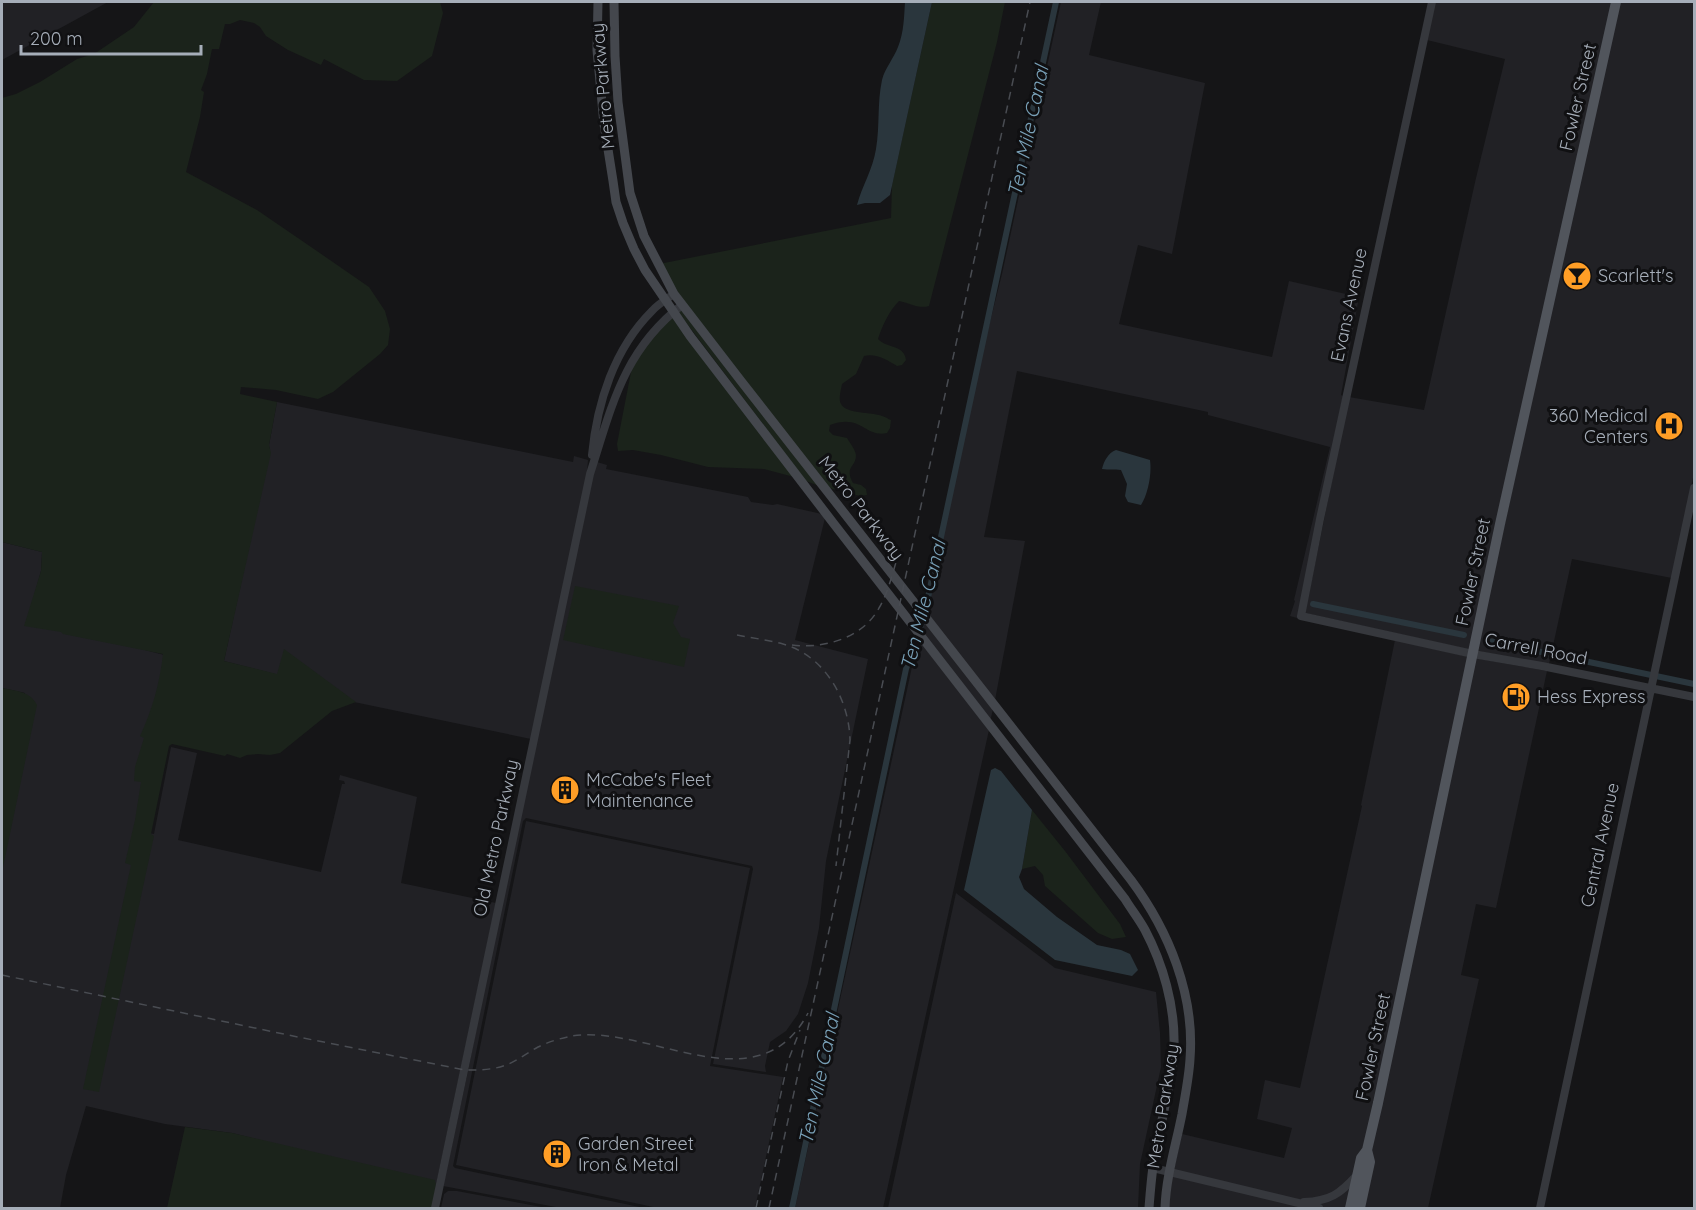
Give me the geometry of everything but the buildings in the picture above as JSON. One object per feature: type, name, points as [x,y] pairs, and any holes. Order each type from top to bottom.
[{"type":"main road","name":"Metro Parkway","points":[[598,2],[597,50],[604,124],[616,202],[634,249],[645,270],[670,297],[682,305],[1144,897],[1172,949],[1187,1006],[1190,1059],[1165,1209]]},
{"type":"main road","name":"Metro Parkway","points":[[614,2],[618,102],[630,193],[644,236],[670,297],[673,312],[878,582],[1125,899],[1145,929],[1167,988],[1174,1043],[1170,1080],[1152,1168]]},
{"type":"main road","name":"Fowler Street","points":[[1350,1209],[1361,1158],[1367,1150],[1500,524],[1616,2]]},
{"type":"main road","name":"Fowler Street","points":[[1360,1209],[1370,1161],[1367,1150]]},
{"type":"main road","points":[[1149,1209],[1152,1168]]},
{"type":"street","name":"Evans Avenue","points":[[1301,616],[1432,2]]},
{"type":"street","name":"Old Metro Parkway","points":[[590,474],[592,447],[602,400],[614,365],[628,340],[653,310],[670,297]]},
{"type":"street","name":"Old Metro Parkway","points":[[435,1209],[590,474],[606,422],[633,359],[647,337],[682,305]]},
{"type":"street","points":[[602,400],[601,415],[603,421],[606,422]]},
{"type":"street","name":"Central Avenue","points":[[1540,1209],[1695,488]]},
{"type":"street","name":"Carrell Road","points":[[1301,616],[1473,654],[1652,686],[1695,698]]},
{"type":"street","points":[[1152,1168],[1319,1209]]},
{"type":"street","points":[[1294,1203],[1326,1199],[1336,1195],[1358,1174]]},
{"type":"shaded area","points":[[2,2],[108,2],[2,60]]},
{"type":"shaded area","points":[[154,2],[440,2],[443,13],[432,56],[397,81],[364,80],[324,59],[321,65],[288,50],[266,36],[254,23],[240,20],[225,24],[219,49],[212,49],[201,90],[204,92],[200,117],[186,172],[257,210],[369,287],[385,311],[390,329],[388,345],[380,354],[333,392],[318,399],[276,390],[241,387],[240,394],[277,402],[269,445],[271,453],[224,661],[277,674],[284,649],[356,702],[332,711],[280,753],[247,755],[240,758],[172,744],[169,746],[151,834],[154,836],[99,1092],[83,1089],[131,865],[125,863],[141,782],[134,781],[135,767],[144,738],[140,736],[155,696],[163,654],[24,626],[41,571],[42,552],[2,542],[2,98],[40,82],[77,59],[94,54],[134,27]]},
{"type":"shaded area","points":[[905,2],[932,2],[890,195],[880,203],[857,205],[875,156],[882,80],[900,41]]},
{"type":"shaded area","points":[[932,2],[1005,2],[997,42],[929,306],[918,306],[899,301],[886,319],[878,339],[902,351],[906,360],[902,365],[897,366],[877,356],[864,356],[856,374],[842,384],[840,400],[848,410],[883,416],[891,420],[887,433],[880,434],[849,422],[830,425],[829,431],[833,435],[847,438],[855,451],[856,459],[850,473],[853,483],[866,489],[867,495],[860,496],[829,488],[685,303],[659,264],[891,218],[892,185]]},
{"type":"shaded area","points":[[1061,2],[1101,2],[1089,55],[1205,83],[1172,254],[1138,245],[1119,324],[1272,357],[1289,281],[1359,297],[1341,395],[1343,396],[1297,618],[1290,616],[1330,447],[1208,415],[1208,412],[1017,371],[984,537],[1025,541],[995,700],[924,609],[937,547],[944,528],[966,418],[1002,274]]},
{"type":"shaded area","points":[[1435,2],[1613,2],[1471,650],[1305,613],[1349,397],[1424,410],[1505,59],[1427,40]]},
{"type":"shaded area","points":[[1619,2],[1694,2],[1694,473],[1672,578],[1572,559],[1549,664],[1477,651]]},
{"type":"shaded area","points":[[681,310],[819,486],[806,481],[678,312]]},
{"type":"shaded area","points":[[672,317],[794,477],[764,469],[708,467],[633,450],[618,451],[617,444],[632,367],[650,339]]},
{"type":"shaded area","points":[[277,402],[573,462],[574,456],[588,460],[587,472],[597,462],[607,465],[606,469],[748,497],[751,502],[777,504],[822,514],[825,518],[795,640],[868,659],[826,861],[819,928],[808,983],[798,1014],[786,1031],[770,1042],[766,1072],[713,1064],[752,866],[526,818],[523,821],[453,1166],[644,1208],[561,1208],[443,1186],[496,929],[531,739],[354,702],[340,691],[224,661],[270,450]]},
{"type":"shaded area","points":[[1116,450],[1150,460],[1149,484],[1141,505],[1128,502],[1125,496],[1127,484],[1121,470],[1102,469],[1107,458]]},
{"type":"shaded area","points":[[2,542],[42,552],[41,571],[34,596],[145,650],[168,656],[134,830],[154,834],[171,747],[197,753],[178,840],[321,872],[342,784],[345,784],[344,781],[339,780],[340,775],[417,797],[401,883],[496,903],[436,1185],[232,1133],[165,1124],[86,1106],[66,1175],[60,1208],[2,1208],[2,838],[25,693],[2,688]]},
{"type":"shaded area","points":[[575,586],[679,606],[673,623],[681,637],[690,639],[684,667],[563,640]]},
{"type":"shaded area","points":[[922,618],[993,709],[990,722],[920,630]]},
{"type":"shaded area","points":[[918,639],[989,730],[883,1208],[795,1208]]},
{"type":"shaded area","points":[[1395,640],[1469,657],[1375,1103],[1347,1208],[1168,1208],[1182,1134],[1284,1158],[1292,1128],[1257,1119],[1265,1080],[1300,1088],[1362,806]]},
{"type":"shaded area","points":[[1475,658],[1547,671],[1496,908],[1476,904],[1461,975],[1479,979],[1428,1208],[1363,1208],[1371,1146]]},
{"type":"shaded area","points":[[2,688],[27,694],[37,705],[2,872]]},
{"type":"shaded area","points":[[995,768],[1001,771],[1032,810],[1019,877],[1024,889],[1057,917],[1097,945],[1130,954],[1138,970],[1132,976],[1055,960],[964,890],[991,770]]},
{"type":"shaded area","points":[[1032,810],[1120,924],[1126,937],[1112,939],[1098,933],[1045,886],[1043,875],[1035,866],[1022,869]]},
{"type":"shaded area","points":[[526,821],[750,868],[710,1066],[783,1077],[755,1208],[658,1208],[456,1165]]},
{"type":"shaded area","points":[[956,893],[1055,968],[1156,992],[1161,1067],[1140,1164],[1138,1208],[888,1208]]},
{"type":"shaded area","points":[[185,1127],[232,1133],[435,1180],[432,1208],[167,1208]]},
{"type":"shaded area","points":[[448,1191],[547,1208],[441,1208],[444,1194]]},
{"type":"waterway","name":"Ten Mile Canal","points":[[792,1208],[906,669],[924,616],[1056,2]]},
{"type":"waterway","points":[[1313,604],[1464,635]]},
{"type":"waterway","points":[[1489,641],[1694,684]]},
{"type":"railway","points":[[769,1208],[1030,2]]},
{"type":"railway","points":[[792,645],[829,643],[853,634],[863,627],[882,602],[897,559]]},
{"type":"railway","points":[[737,635],[783,644],[798,650],[822,669],[832,681],[839,695],[849,725],[850,740],[836,866]]},
{"type":"railway","points":[[2,975],[465,1070],[501,1067],[542,1045],[572,1036],[602,1035],[700,1056],[732,1059],[761,1055],[787,1041],[808,1013]]},
{"type":"railway","points":[[756,1208],[788,1061],[800,1030]]},
{"type":"place","name":"Scarlett's","points":[[1577,276]]},
{"type":"place","name":"360 Medical Centers","points":[[1669,426]]},
{"type":"place","name":"Hess Express","points":[[1516,697]]},
{"type":"place","name":"McCabe's Fleet Maintenance","points":[[565,790]]},
{"type":"place","name":"Garden Street Iron & Metal","points":[[557,1154]]}]
